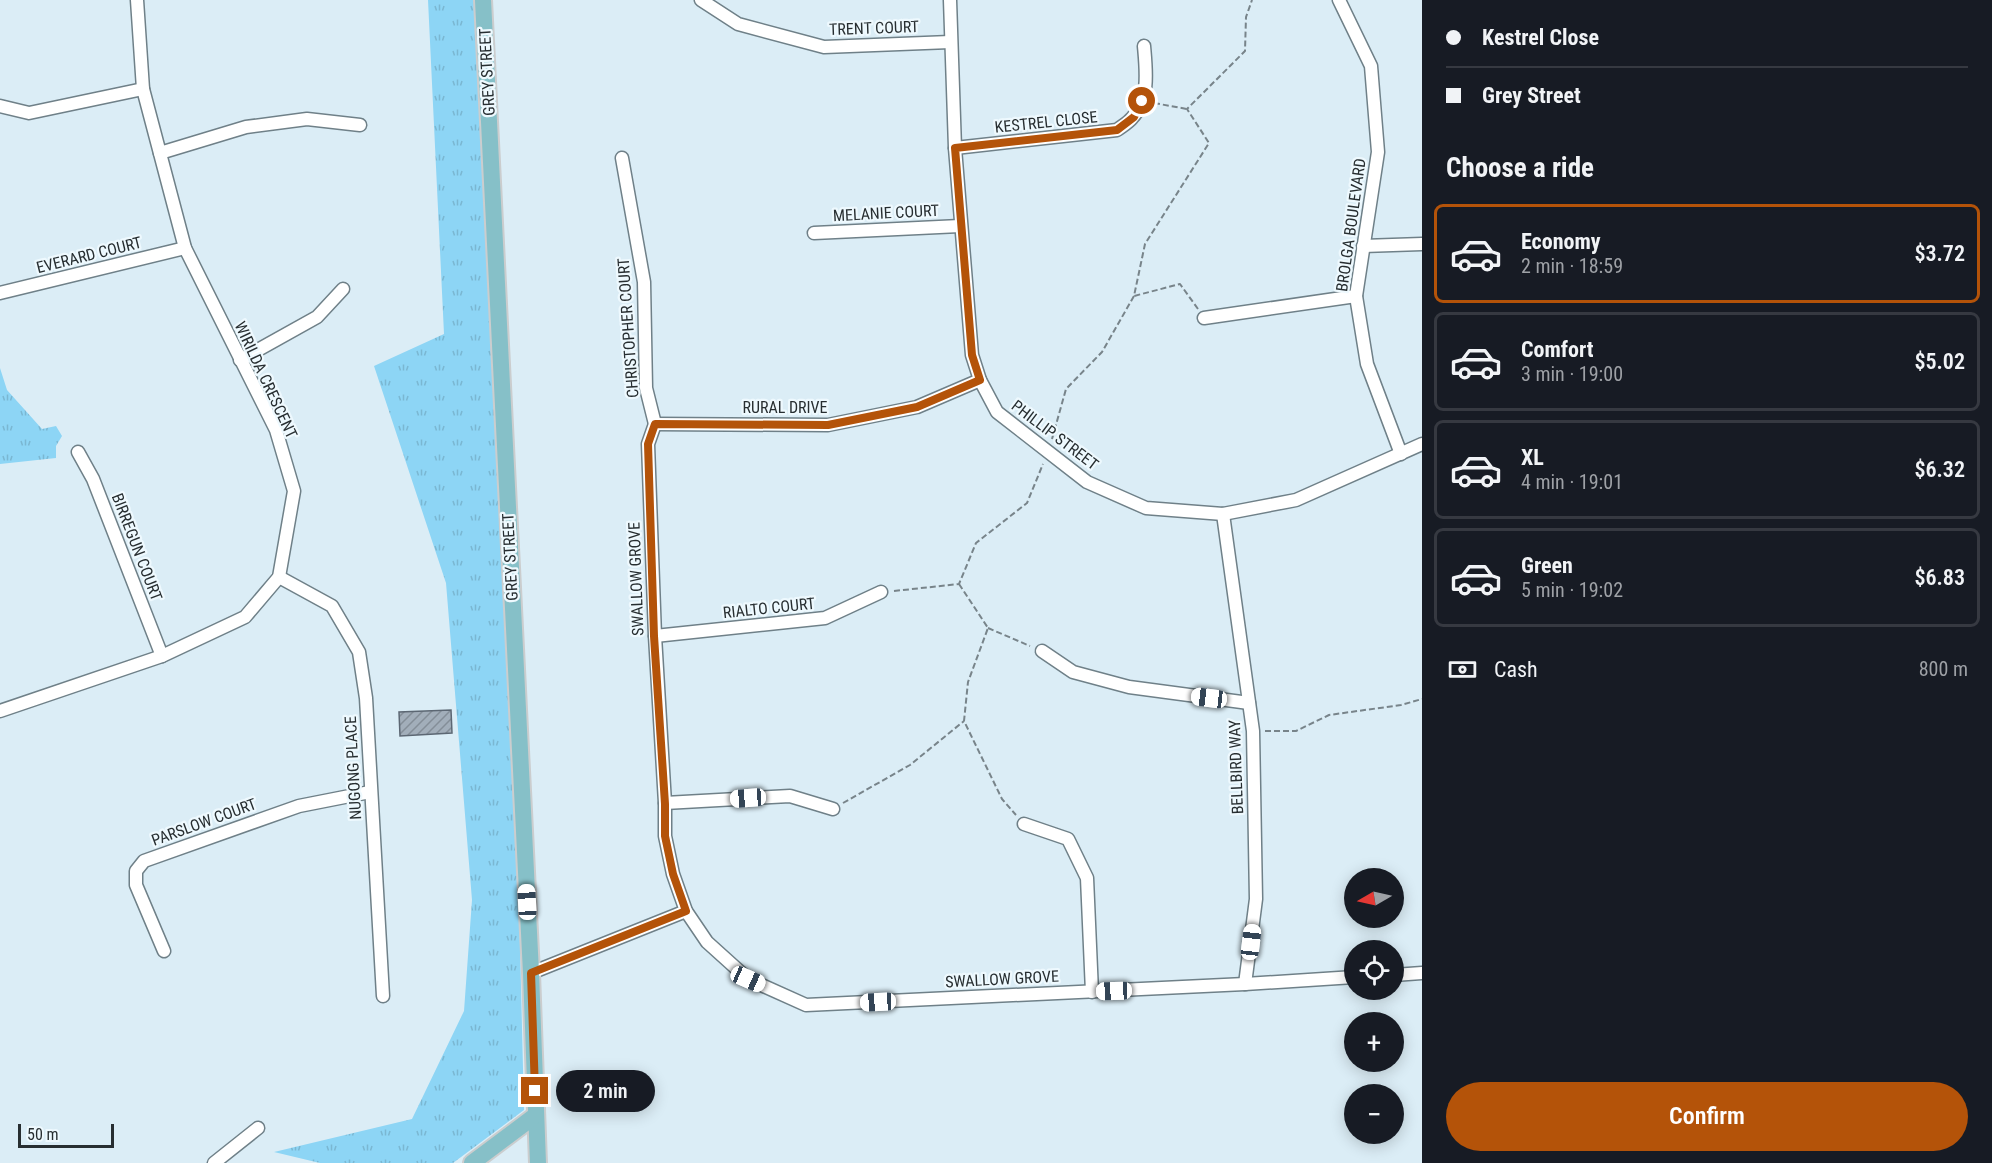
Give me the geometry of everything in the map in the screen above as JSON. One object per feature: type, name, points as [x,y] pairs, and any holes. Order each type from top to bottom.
[{"type":"main road","name":"GREY STREET","points":[[483,0],[531,973],[538,1163]]},
{"type":"main road","points":[[472,1163],[536,1115]]},
{"type":"street","name":"WIRILDA CRESCENT","points":[[0,711],[162,656],[246,617],[279,577],[294,491],[276,430],[185,248],[142,89],[136,0]]},
{"type":"street","name":"TRENT COURT","points":[[701,0],[738,24],[824,47],[950,42]]},
{"type":"street","name":"PHILLIP STREET","points":[[950,0],[955,148],[972,355],[980,380],[997,412],[1087,482],[1146,508],[1222,514],[1296,500],[1422,444]]},
{"type":"street","name":"BROLGA BOULEVARD","points":[[1339,0],[1371,66],[1378,152],[1356,296],[1367,364],[1401,454]]},
{"type":"street","points":[[1142,101],[1146,78],[1144,46]]},
{"type":"street","points":[[0,106],[29,113],[142,89]]},
{"type":"street","name":"KESTREL CLOSE","points":[[955,148],[1117,130],[1134,117],[1142,101]]},
{"type":"street","points":[[160,153],[246,127],[307,119],[360,125]]},
{"type":"street","name":"CHRISTOPHER COURT","points":[[622,158],[644,282],[646,388],[655,424]]},
{"type":"street","name":"MELANIE COURT","points":[[814,233],[960,226]]},
{"type":"street","points":[[1364,246],[1422,244]]},
{"type":"street","name":"EVERARD COURT","points":[[0,293],[185,248]]},
{"type":"street","points":[[240,360],[317,317],[344,289]]},
{"type":"street","points":[[1204,318],[1356,296]]},
{"type":"street","name":"RURAL DRIVE","points":[[655,424],[828,425],[917,407],[980,380]]},
{"type":"street","name":"SWALLOW GROVE","points":[[655,424],[648,444],[654,636],[665,836],[673,874],[686,911],[707,942],[748,979],[806,1005],[1344,978]]},
{"type":"street","name":"BIRREGUN COURT","points":[[78,452],[93,479],[162,656]]},
{"type":"street","name":"BELLBIRD WAY","points":[[1222,514],[1253,731],[1256,899],[1245,984]]},
{"type":"street","name":"NUGONG PLACE","points":[[279,577],[332,606],[359,652],[366,698],[382,996]]},
{"type":"street","name":"RIALTO COURT","points":[[654,636],[825,618],[881,592]]},
{"type":"street","points":[[1042,651],[1073,672],[1129,687],[1249,703]]},
{"type":"street","name":"PARSLOW COURT","points":[[164,951],[136,885],[136,871],[144,861],[299,806],[370,792]]},
{"type":"street","points":[[665,804],[790,796],[833,809]]},
{"type":"street","points":[[1024,824],[1068,839],[1087,878],[1092,992]]},
{"type":"street","points":[[531,973],[686,911]]},
{"type":"street","points":[[1404,974],[1422,973]]},
{"type":"street","points":[[214,1163],[258,1128]]},
{"type":"path","points":[[1187,108],[1245,51],[1246,17],[1252,0]]},
{"type":"path","points":[[959,584],[976,543],[1027,503],[1048,452],[1066,389],[1102,352],[1134,296],[1145,244],[1209,143],[1187,108],[1142,101]]},
{"type":"path","points":[[1134,296],[1180,284],[1204,318]]},
{"type":"path","points":[[881,592],[959,584]]},
{"type":"path","points":[[959,584],[988,628],[1042,651]]},
{"type":"path","points":[[988,628],[968,682],[964,721],[1002,799],[1024,824]]},
{"type":"path","points":[[1253,731],[1296,731],[1329,715],[1401,705],[1422,699]]},
{"type":"path","points":[[833,809],[910,765],[964,721]]},
{"type":"green space","points":[[428,0],[477,0],[516,779],[524,1110],[453,1163],[320,1163],[274,1152],[412,1119],[464,1011],[472,900],[446,583],[374,366],[444,334]]},
{"type":"green space","points":[[0,368],[7,390],[42,429],[56,426],[62,436],[56,446],[56,458],[0,464]]},
{"type":"building","points":[[451,710],[452,733],[400,736],[399,712]]},
{"type":"route","points":[[535,1091],[531,973],[686,911],[673,874],[665,836],[654,636],[648,444],[655,424],[828,425],[917,407],[980,380],[972,355],[955,148],[1117,130],[1134,117],[1142,101]]}]
